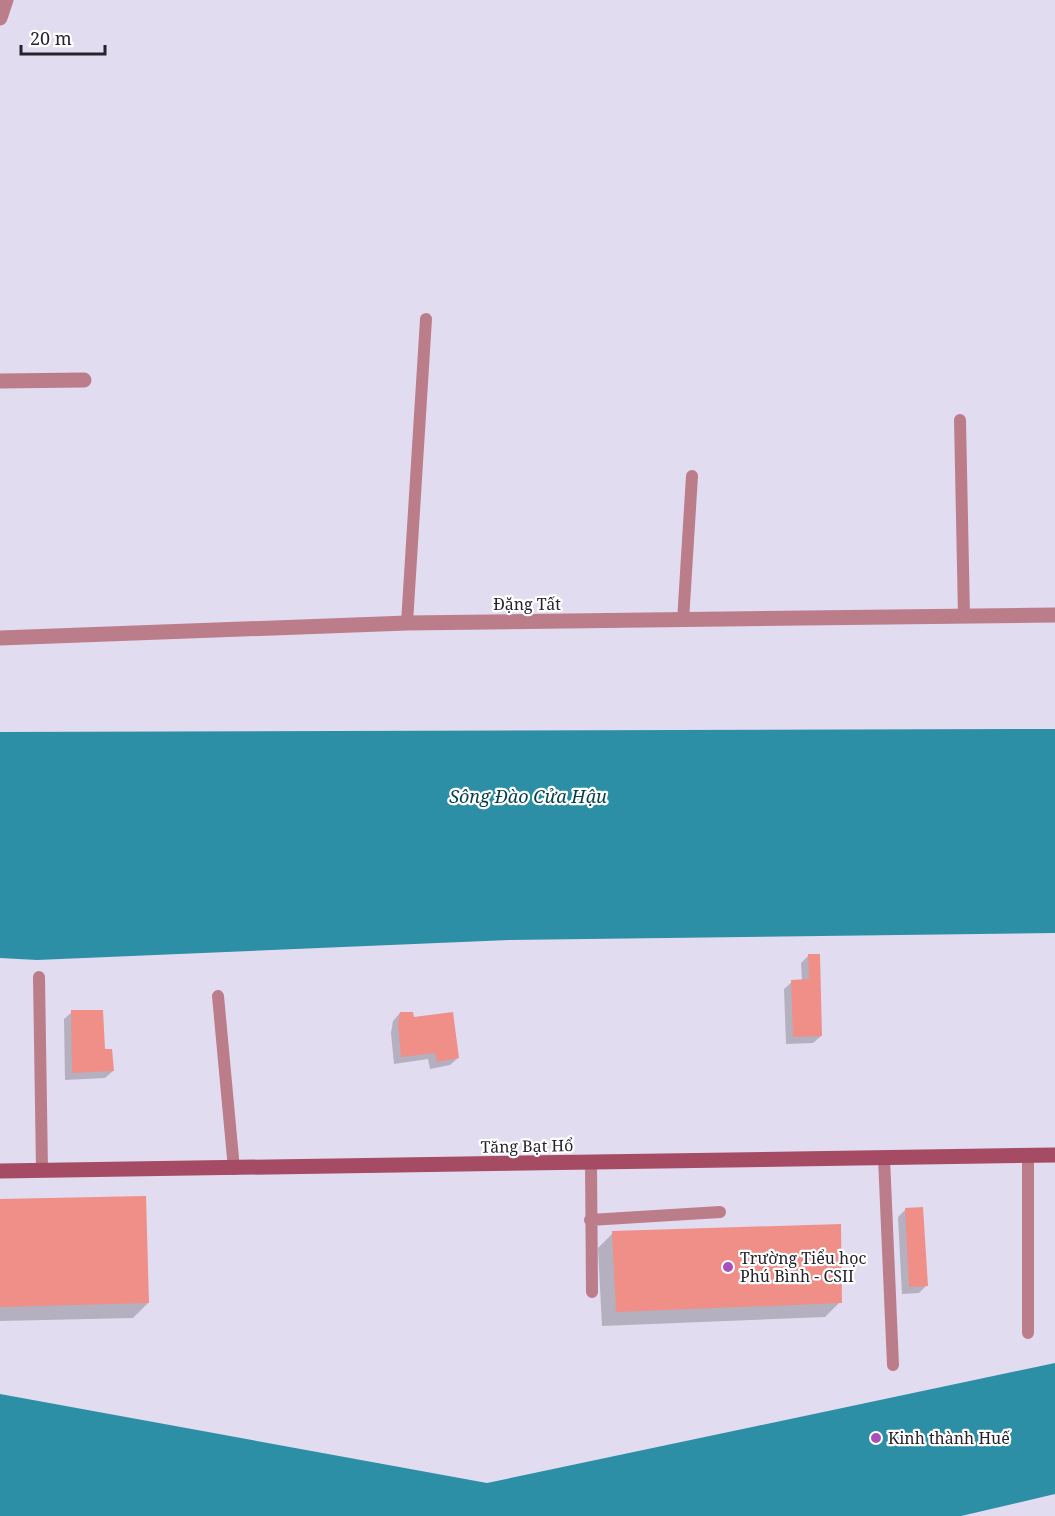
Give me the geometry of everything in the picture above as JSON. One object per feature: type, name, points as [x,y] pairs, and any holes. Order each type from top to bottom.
[{"type":"main road","name":"Tăng Bạt Hổ","points":[[0,1171],[1055,1155]]},
{"type":"street","points":[[0,18],[6,0]]},
{"type":"street","points":[[0,381],[84,380]]},
{"type":"street","name":"Đặng Tất","points":[[0,638],[407,623],[1055,615]]},
{"type":"lane","points":[[407,623],[426,319]]},
{"type":"lane","points":[[960,420],[964,616]]},
{"type":"lane","points":[[684,621],[692,476]]},
{"type":"lane","points":[[39,977],[42,1170]]},
{"type":"lane","points":[[218,996],[234,1169]]},
{"type":"lane","points":[[1028,1156],[1028,1333]]},
{"type":"lane","points":[[884,1158],[893,1365]]},
{"type":"lane","points":[[591,1163],[592,1292]]},
{"type":"lane","points":[[590,1220],[720,1212]]},
{"type":"water","name":"Sông Đào Cửa Hậu","points":[[1055,729],[1055,933],[509,940],[37,960],[0,958],[0,732]]},
{"type":"water","name":"Kinh thành Huế","points":[[1055,1363],[1055,1494],[961,1516],[0,1516],[0,1394],[487,1483]]},
{"type":"building","points":[[808,954],[820,954],[822,1036],[793,1037],[791,980],[809,979]]},
{"type":"building","points":[[71,1010],[103,1010],[105,1049],[112,1049],[114,1071],[72,1073]]},
{"type":"building","points":[[400,1012],[413,1012],[414,1017],[453,1012],[459,1058],[437,1062],[435,1053],[401,1057],[398,1024]]},
{"type":"building","points":[[146,1196],[149,1303],[0,1307],[0,1199]]},
{"type":"building","points":[[923,1207],[928,1286],[909,1287],[905,1208]]},
{"type":"building","name":"Trường Tiểu học Phú Bình - CSII","points":[[841,1224],[842,1303],[616,1312],[612,1231]]},
{"type":"place","name":"Trường Tiểu học Phú Bình - CSII","points":[[728,1267]]},
{"type":"place","name":"Kinh thành Huế","points":[[876,1438]]}]
